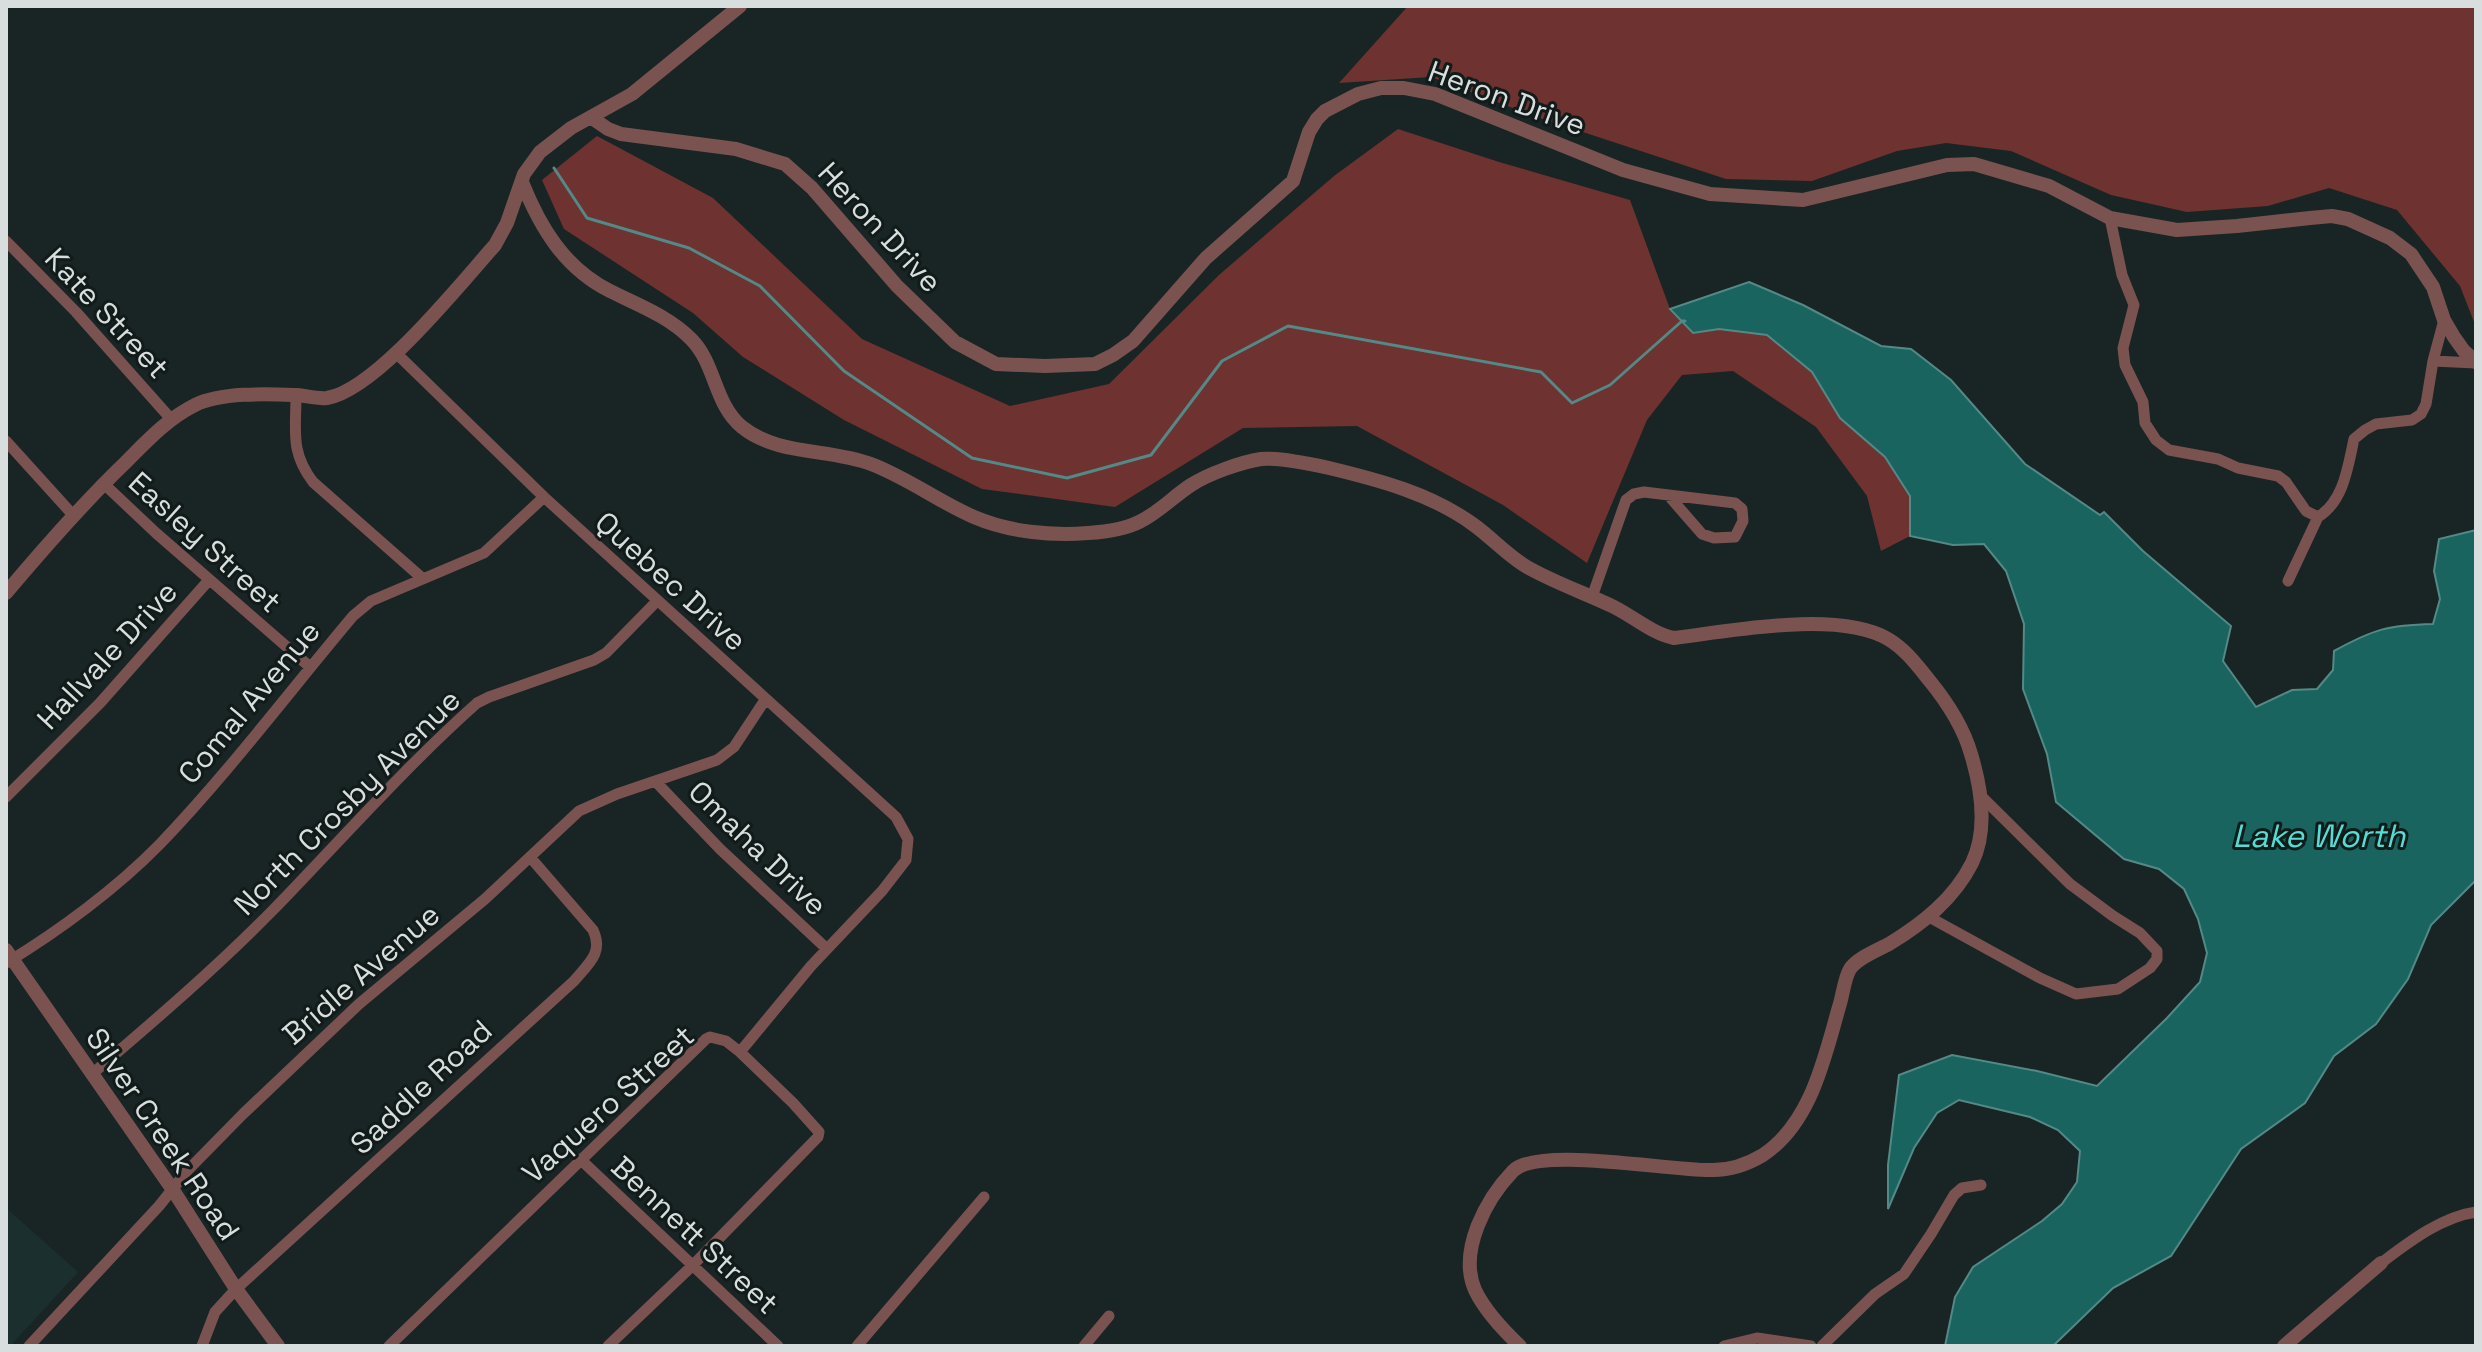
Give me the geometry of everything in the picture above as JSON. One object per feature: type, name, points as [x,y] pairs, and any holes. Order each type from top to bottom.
[{"type":"street","points":[[6,593],[103,483],[171,419],[197,404],[227,396],[296,395],[324,398],[345,393],[359,385],[396,353],[495,245],[507,223],[524,174],[540,152],[571,128],[632,94],[740,6]]},
{"type":"street","name":"Heron Drive","points":[[592,118],[621,134],[736,149],[785,164],[812,188],[897,286],[955,342],[996,364],[1095,364],[1133,341],[1206,258],[1293,181],[1309,132],[1317,119],[1340,102],[1381,88],[1404,88],[1435,94],[1623,170],[1710,194],[1803,200],[1947,165],[1974,164],[2049,186],[2110,218],[2177,230],[2332,216],[2348,219],[2390,238],[2411,254],[2433,287],[2444,320],[2464,351],[2476,362]]},
{"type":"street","points":[[522,182],[537,218],[558,249],[582,274],[605,289],[655,312],[692,340],[707,360],[721,400],[742,426],[768,442],[837,454],[870,464],[1000,527],[1088,533],[1141,521],[1207,476],[1261,459],[1323,466],[1383,481],[1445,508],[1472,523],[1523,565],[1617,609],[1665,636],[1674,638],[1813,624],[1843,626],[1886,638],[1912,658],[1946,701],[1970,751],[1980,795],[1981,829],[1972,863],[1952,894],[1929,917],[1853,966],[1804,1110],[1763,1154],[1736,1168],[1712,1171],[1564,1160],[1518,1166],[1512,1172],[1483,1212],[1474,1235],[1470,1267],[1475,1288],[1484,1303],[1501,1328],[1520,1346]]},
{"type":"street","points":[[2110,218],[2122,275],[2134,305],[2123,348],[2125,365],[2143,402],[2145,423],[2156,440],[2169,450],[2218,459],[2238,468],[2278,476],[2286,482],[2306,511],[2318,517]]},
{"type":"street","name":"Kate Street","points":[[6,241],[76,312],[171,419]]},
{"type":"street","points":[[2288,581],[2318,517],[2335,500],[2357,435],[2376,424],[2412,420],[2421,414],[2426,404],[2444,320]]},
{"type":"street","name":"Quebec Drive","points":[[396,353],[544,497],[896,817],[909,844]]},
{"type":"street","points":[[2433,361],[2476,362]]},
{"type":"street","points":[[296,395],[296,451],[302,467],[313,482],[422,578]]},
{"type":"street","points":[[6,441],[73,515]]},
{"type":"street","name":"Easley Street","points":[[103,483],[310,667]]},
{"type":"street","points":[[1592,597],[1626,500],[1634,494],[1644,492],[1735,503],[1742,509],[1743,521],[1735,537],[1714,538],[1702,534],[1668,495]]},
{"type":"street","name":"Comal Avenue","points":[[8,958],[80,911],[122,879],[159,844],[244,748],[353,616],[371,601],[484,553],[544,497]]},
{"type":"street","name":"Hallvale Drive","points":[[6,797],[100,703],[209,580]]},
{"type":"street","name":"North Crosby Avenue","points":[[92,1074],[211,971],[385,791],[477,703],[594,660],[606,653],[657,601]]},
{"type":"street","name":"Bridle Avenue","points":[[29,1346],[187,1171],[359,1004],[485,899],[579,811],[617,794],[717,760],[734,747],[765,700]]},
{"type":"street","name":"Omaha Drive","points":[[656,782],[720,849],[827,949]]},
{"type":"street","points":[[1929,917],[2040,978],[2076,994],[2118,989],[2150,968],[2157,959],[2157,951],[2140,933],[2070,884],[1980,795]]},
{"type":"street","name":"Vaquero Street","points":[[389,1346],[706,1039],[726,1041],[740,1052],[827,949],[882,891],[906,860],[909,844]]},
{"type":"street","name":"Saddle Road","points":[[202,1346],[215,1312],[236,1289],[574,981],[588,964],[598,948],[593,930],[530,857]]},
{"type":"street","name":"Silver Creek Road","points":[[8,958],[173,1190],[236,1289],[278,1346]]},
{"type":"street","points":[[608,1346],[692,1266],[818,1137],[819,1132],[793,1103],[740,1052]]},
{"type":"street","name":"Bennett Street","points":[[580,1159],[778,1346]]},
{"type":"street","points":[[1822,1346],[1875,1294],[1904,1274],[1954,1195],[1962,1188],[1981,1185]]},
{"type":"street","points":[[857,1346],[984,1197]]},
{"type":"street","points":[[2284,1346],[2381,1263],[2434,1228],[2476,1212]]},
{"type":"street","points":[[1084,1346],[1109,1316]]},
{"type":"street","points":[[1724,1346],[1757,1338],[1811,1346]]},
{"type":"shaded area","points":[[1408,6],[2476,6],[2476,327],[2460,286],[2397,210],[2329,188],[2268,206],[2187,212],[2111,195],[2011,151],[1946,143],[1897,151],[1812,181],[1726,179],[1534,116],[1431,77],[1339,83]]},
{"type":"shaded area","points":[[1398,129],[1630,200],[1670,309],[1693,333],[1718,329],[1767,335],[1812,372],[1840,418],[1885,457],[1910,496],[1910,536],[1881,551],[1867,496],[1816,427],[1733,371],[1682,375],[1647,420],[1587,563],[1503,505],[1357,426],[1243,428],[1115,507],[982,489],[844,420],[743,357],[693,313],[564,229],[542,180],[597,136],[713,198],[862,339],[1010,406],[1109,384],[1219,275],[1334,176]]},
{"type":"shaded area","points":[[6,1208],[78,1272],[10,1346],[6,1346]]},
{"type":"water","name":"Lake Worth","points":[[1749,282],[1803,305],[1881,346],[1911,349],[1951,380],[2025,464],[2100,515],[2104,512],[2143,551],[2231,626],[2223,661],[2256,707],[2292,690],[2317,689],[2333,670],[2334,651],[2360,638],[2392,627],[2433,624],[2440,599],[2434,571],[2439,539],[2476,530],[2476,880],[2431,925],[2408,979],[2376,1024],[2334,1056],[2305,1103],[2241,1149],[2171,1256],[2113,1288],[2053,1346],[1945,1346],[1955,1297],[1973,1267],[2062,1204],[2077,1182],[2080,1151],[2058,1130],[2030,1117],[1959,1100],[1937,1113],[1914,1148],[1888,1209],[1888,1165],[1899,1075],[1952,1055],[2097,1086],[2200,982],[2207,953],[2198,919],[2184,889],[2159,869],[2124,859],[2056,802],[2047,754],[2023,689],[2024,624],[2006,571],[1984,544],[1953,545],[1910,536],[1910,496],[1885,457],[1840,418],[1812,372],[1767,335],[1719,329],[1693,333],[1670,309]]},
{"type":"waterway","points":[[554,168],[587,218],[689,248],[760,286],[844,371],[972,458],[1067,478],[1151,455],[1222,361],[1288,326],[1541,372],[1572,403],[1610,385],[1685,321]]}]
